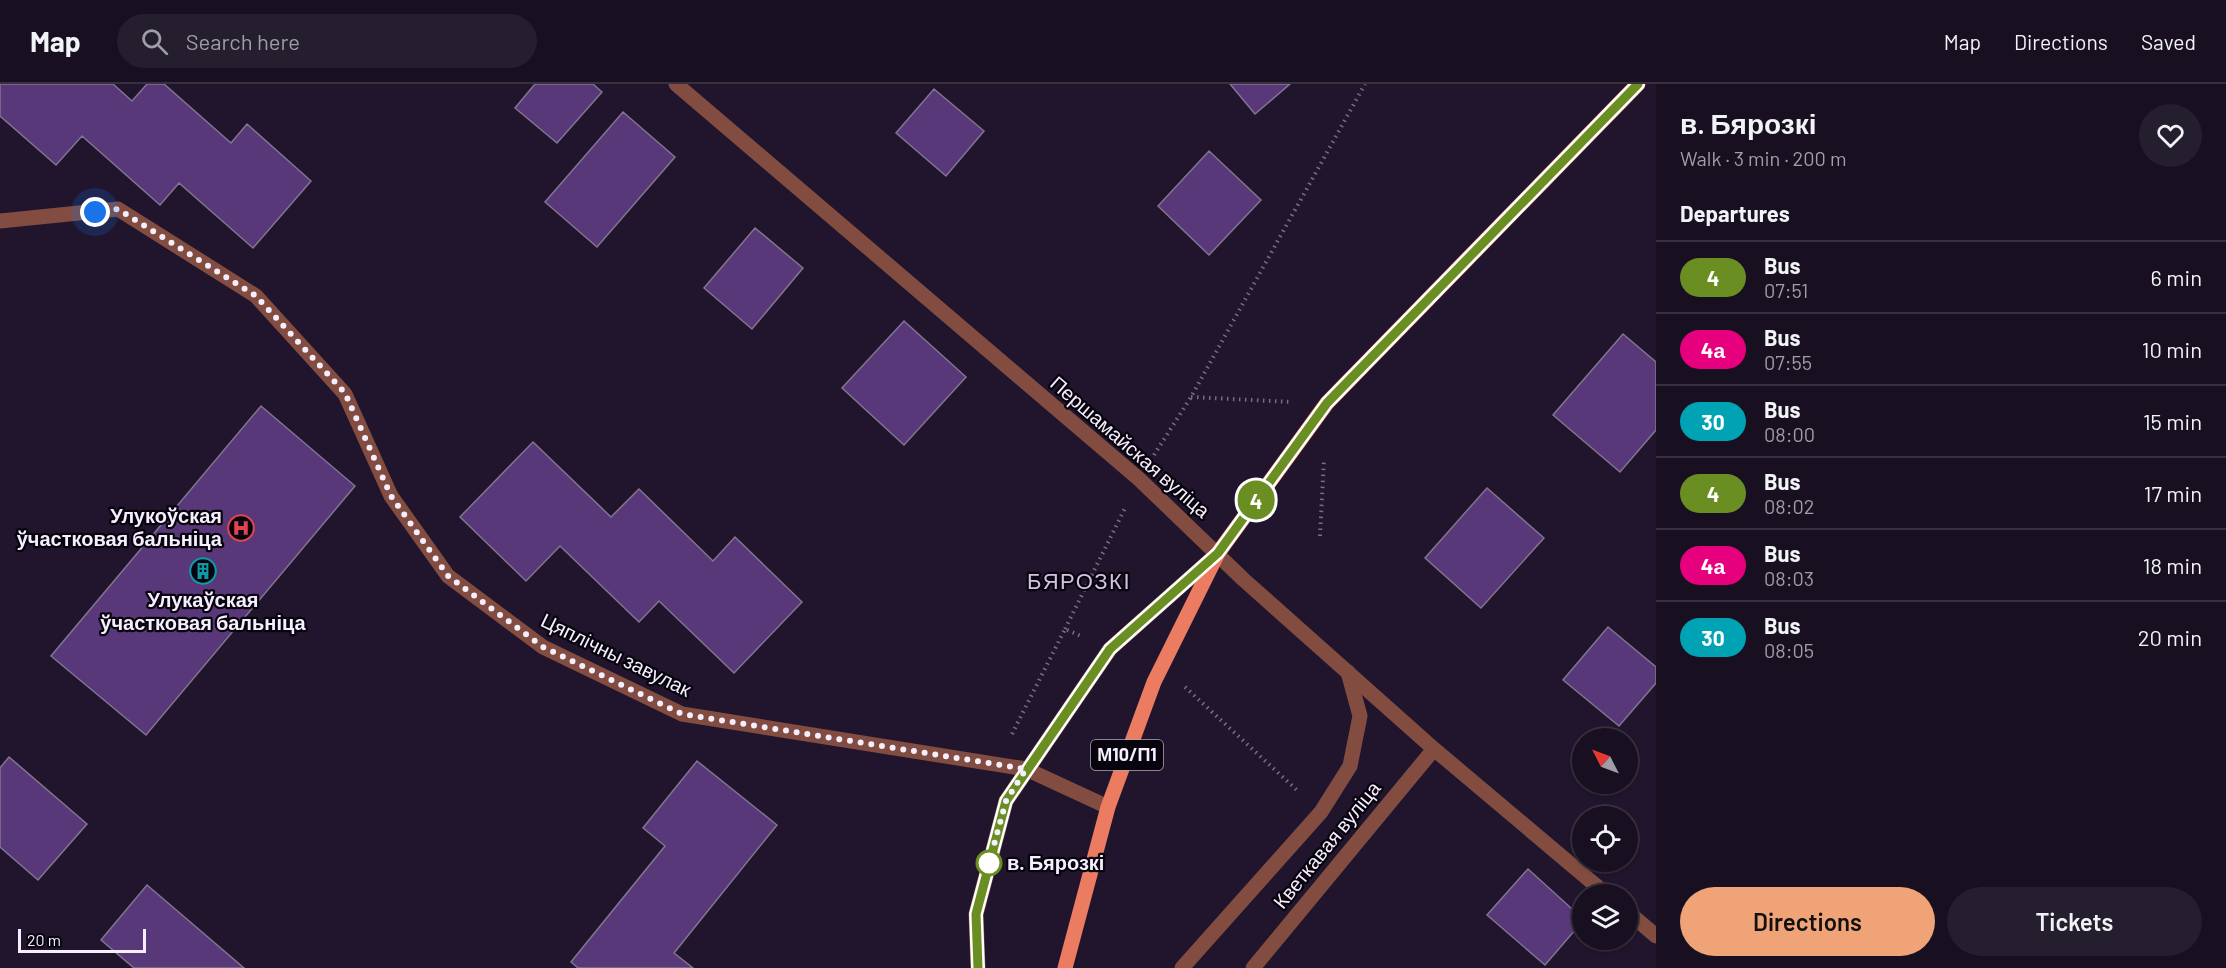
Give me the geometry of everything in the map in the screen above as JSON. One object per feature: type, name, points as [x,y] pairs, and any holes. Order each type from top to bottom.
[{"type":"main road","name":"М10/П1","points":[[1065,968],[1108,807],[1154,682],[1218,553],[1327,403],[1630,87]]},
{"type":"street","name":"Першамайская вуліца","points":[[676,84],[1139,479],[1348,672],[1594,884]]},
{"type":"street","name":"Цяплічны завулак","points":[[0,221],[118,209],[256,296],[345,393],[391,496],[448,576],[543,647],[682,714],[1026,769],[1108,807]]},
{"type":"street","points":[[978,968],[976,914],[1006,801],[1110,649],[1218,553]]},
{"type":"street","points":[[1182,968],[1321,812],[1350,766],[1360,716],[1348,672]]},
{"type":"street","name":"Кветкавая вуліца","points":[[1253,968],[1434,748]]},
{"type":"street","points":[[1638,921],[1656,936]]},
{"type":"path","points":[[998,764],[1139,479],[1191,398],[1365,84]]},
{"type":"path","points":[[1065,629],[1086,638]]},
{"type":"path","points":[[1178,681],[1321,812]]},
{"type":"building","points":[[0,84],[113,84],[132,101],[147,84],[164,84],[231,143],[247,124],[311,181],[253,248],[179,183],[160,205],[82,136],[56,165],[0,116]]},
{"type":"building","points":[[535,84],[593,84],[602,92],[557,143],[515,108]]},
{"type":"building","points":[[1230,84],[1290,84],[1255,114]]},
{"type":"building","points":[[934,89],[984,131],[946,176],[896,133]]},
{"type":"building","points":[[623,112],[675,157],[597,247],[545,202]]},
{"type":"building","points":[[1209,151],[1261,200],[1209,255],[1158,206]]},
{"type":"building","points":[[755,228],[803,268],[752,329],[704,288]]},
{"type":"building","points":[[904,321],[966,377],[904,445],[842,388]]},
{"type":"building","points":[[1623,334],[1656,362],[1656,430],[1620,472],[1553,415]]},
{"type":"building","name":"Улукаўская ўчастковая бальніца","points":[[261,406],[355,486],[146,735],[51,656]]},
{"type":"building","points":[[533,442],[611,517],[639,489],[713,561],[735,537],[802,602],[734,673],[659,601],[639,622],[560,546],[526,581],[460,517]]},
{"type":"building","points":[[1487,488],[1544,538],[1481,608],[1425,558]]},
{"type":"building","points":[[1608,627],[1656,667],[1656,683],[1619,726],[1563,680]]},
{"type":"building","points":[[9,757],[87,824],[38,880],[0,847],[0,768]]},
{"type":"building","points":[[697,761],[777,825],[674,953],[693,968],[578,968],[571,962],[665,846],[643,828]]},
{"type":"building","points":[[1528,869],[1572,909],[1572,934],[1545,965],[1487,915]]},
{"type":"building","points":[[147,885],[244,968],[134,968],[101,940]]},
{"type":"bus line","name":"4","points":[[978,968],[976,914],[1006,801],[1110,649],[1218,553],[1327,403],[1638,84]]},
{"type":"place","name":"Улукоўская ўчастковая бальніца","points":[[241,528]]},
{"type":"place","name":"Улукаўская ўчастковая бальніца","points":[[203,571]]},
{"type":"place","name":"в. Бярозкі","points":[[989,863]]},
{"type":"district","name":"БЯРОЗКІ","points":[[1079,581]]},
{"type":"route","points":[[95,212],[118,209],[256,296],[345,393],[391,496],[448,576],[543,647],[682,714],[1026,769],[1006,801],[989,863]]}]
